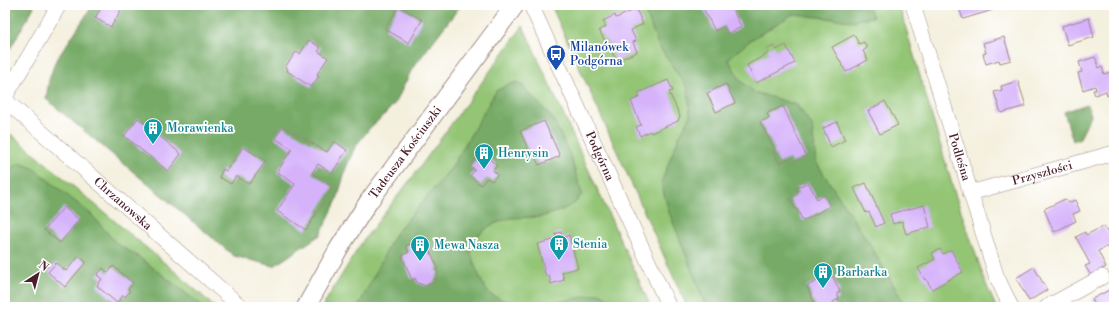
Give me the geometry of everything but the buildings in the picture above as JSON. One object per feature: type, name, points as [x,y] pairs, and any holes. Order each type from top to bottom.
[{"type":"street","points":[[5,99],[59,5]]},
{"type":"street","name":"Tadeusza Kościuszki","points":[[306,307],[339,248],[369,201],[515,5]]},
{"type":"street","name":"Podgórna","points":[[531,5],[668,307]]},
{"type":"street","name":"Podleśna","points":[[913,5],[996,275],[1011,307]]},
{"type":"street","name":"Chrzanowska","points":[[5,99],[241,307]]},
{"type":"street","name":"Przyszłości","points":[[970,193],[1114,153]]},
{"type":"street","points":[[1047,307],[1102,277]]},
{"type":"green space","points":[[5,5],[35,5],[10,49],[5,49]]},
{"type":"green space","points":[[93,5],[462,5],[412,69],[396,102],[369,129],[355,147],[346,168],[337,200],[320,235],[274,266],[234,256],[46,99],[49,80],[55,62]]},
{"type":"green space","points":[[551,5],[899,5],[954,191],[986,284],[996,307],[687,307]]},
{"type":"green space","points":[[641,5],[868,5],[873,17],[851,21],[793,14],[752,39],[728,59],[741,81],[754,92],[797,105],[812,126],[816,162],[871,246],[906,307],[706,307],[669,212],[661,183],[678,139],[690,116],[688,89],[658,45],[648,18]]},
{"type":"green space","points":[[523,26],[651,307],[322,307],[362,242],[417,171]]},
{"type":"green space","points":[[519,82],[553,119],[570,155],[582,194],[575,203],[560,211],[541,217],[510,218],[491,225],[477,236],[470,251],[478,273],[483,285],[489,293],[500,299],[513,302],[543,303],[558,302],[600,293],[608,298],[610,307],[358,307],[395,234],[452,167],[496,91],[509,84]]},
{"type":"green space","points":[[1087,104],[1091,115],[1080,138],[1073,141],[1064,112]]},
{"type":"green space","points":[[11,134],[215,307],[5,307],[5,143]]},
{"type":"green space","points":[[20,163],[33,168],[92,215],[115,242],[143,260],[204,307],[5,307],[5,172]]},
{"type":"place","name":"Milanówek Podgórna","points":[[556,71]]},
{"type":"place","name":"Morawienka","points":[[153,145]]},
{"type":"place","name":"Henrysin","points":[[484,170]]},
{"type":"place","name":"Stenia","points":[[559,261]]},
{"type":"place","name":"Mewa Nasza","points":[[420,262]]},
{"type":"place","name":"Barbarka","points":[[823,289]]}]
